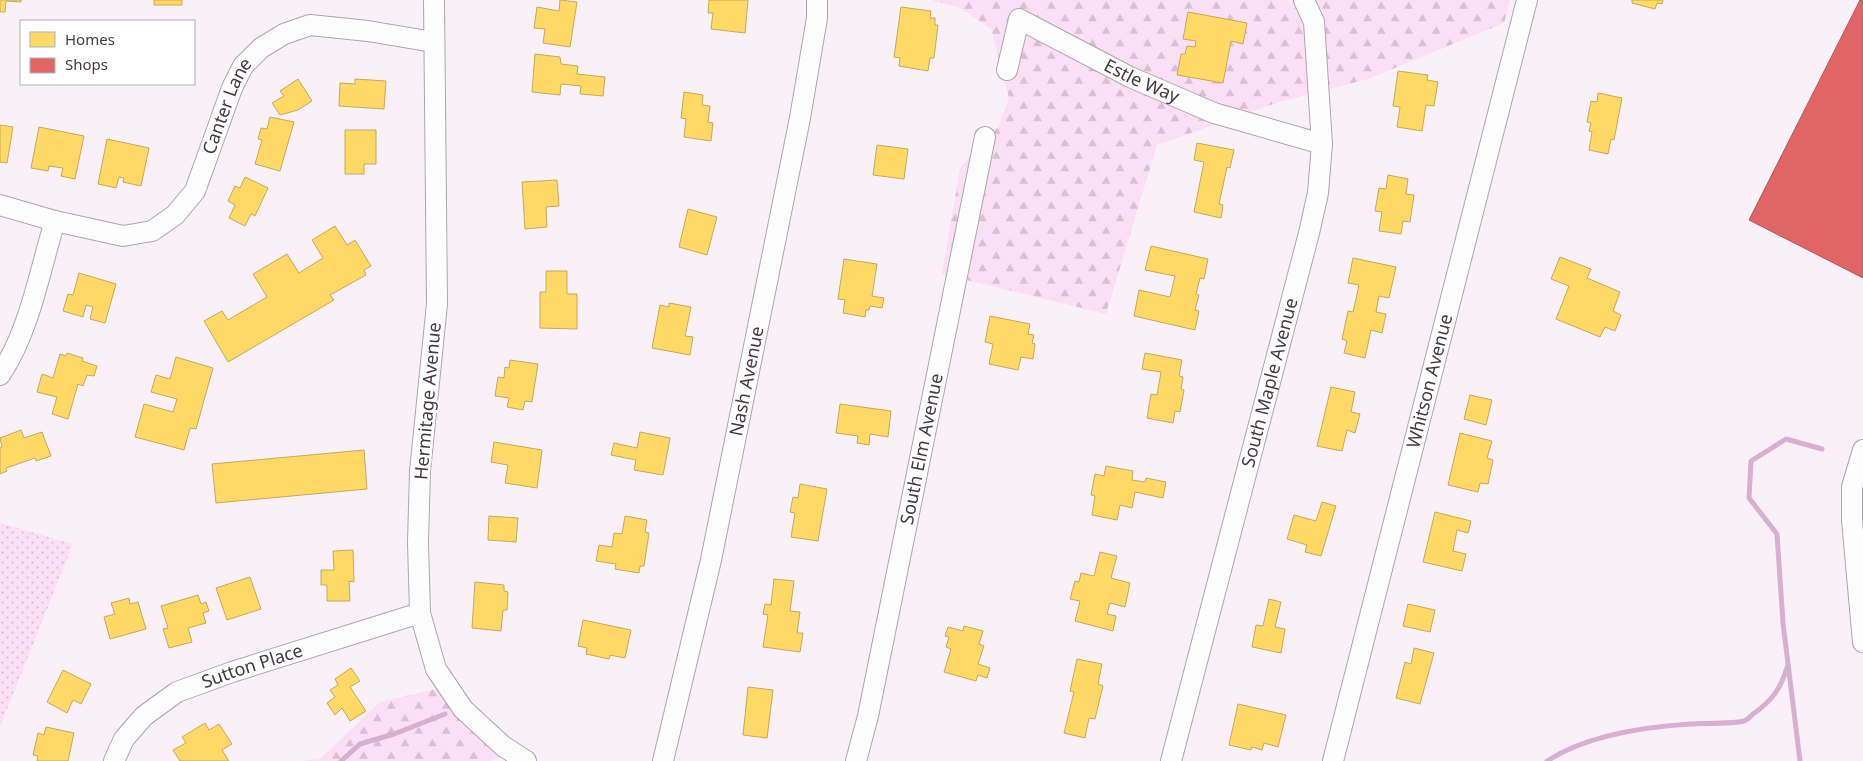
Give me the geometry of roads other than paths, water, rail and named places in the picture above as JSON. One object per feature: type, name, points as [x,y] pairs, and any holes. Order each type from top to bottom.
[{"type":"street","name":"Hermitage Avenue","points":[[434,0],[437,304],[420,471],[418,542],[420,613],[436,669],[463,709],[503,746],[526,761]]},
{"type":"street","name":"Nash Avenue","points":[[663,761],[713,551],[800,118],[817,18],[817,0]]},
{"type":"street","name":"South Maple Avenue","points":[[1171,761],[1318,193],[1322,144],[1314,22],[1304,0]]},
{"type":"street","name":"Whitson Avenue","points":[[1333,761],[1527,0]]},
{"type":"street","name":"Estle Way","points":[[1008,70],[1018,19],[1130,77],[1214,112],[1322,144]]},
{"type":"street","name":"Canter Lane","points":[[0,205],[55,221],[123,236],[152,231],[175,215],[195,191],[232,88],[243,66],[261,48],[284,34],[310,25],[368,31],[433,42]]},
{"type":"street","name":"South Elm Avenue","points":[[856,761],[868,716],[985,137]]},
{"type":"street","points":[[0,375],[12,356],[24,327],[55,221]]},
{"type":"street","points":[[1863,450],[1852,487],[1852,520],[1863,642]]},
{"type":"street","name":"Sutton Place","points":[[114,761],[124,739],[144,716],[177,692],[232,672],[420,613]]},
{"type":"waterway","points":[[1800,761],[1783,623],[1777,534],[1749,498],[1751,461],[1786,439],[1822,449]]},
{"type":"waterway","points":[[1547,761],[1563,752],[1597,739],[1635,730],[1672,725],[1744,721],[1766,704],[1775,693],[1788,665]]},
{"type":"waterway","points":[[341,761],[360,744],[394,734],[445,714]]}]
